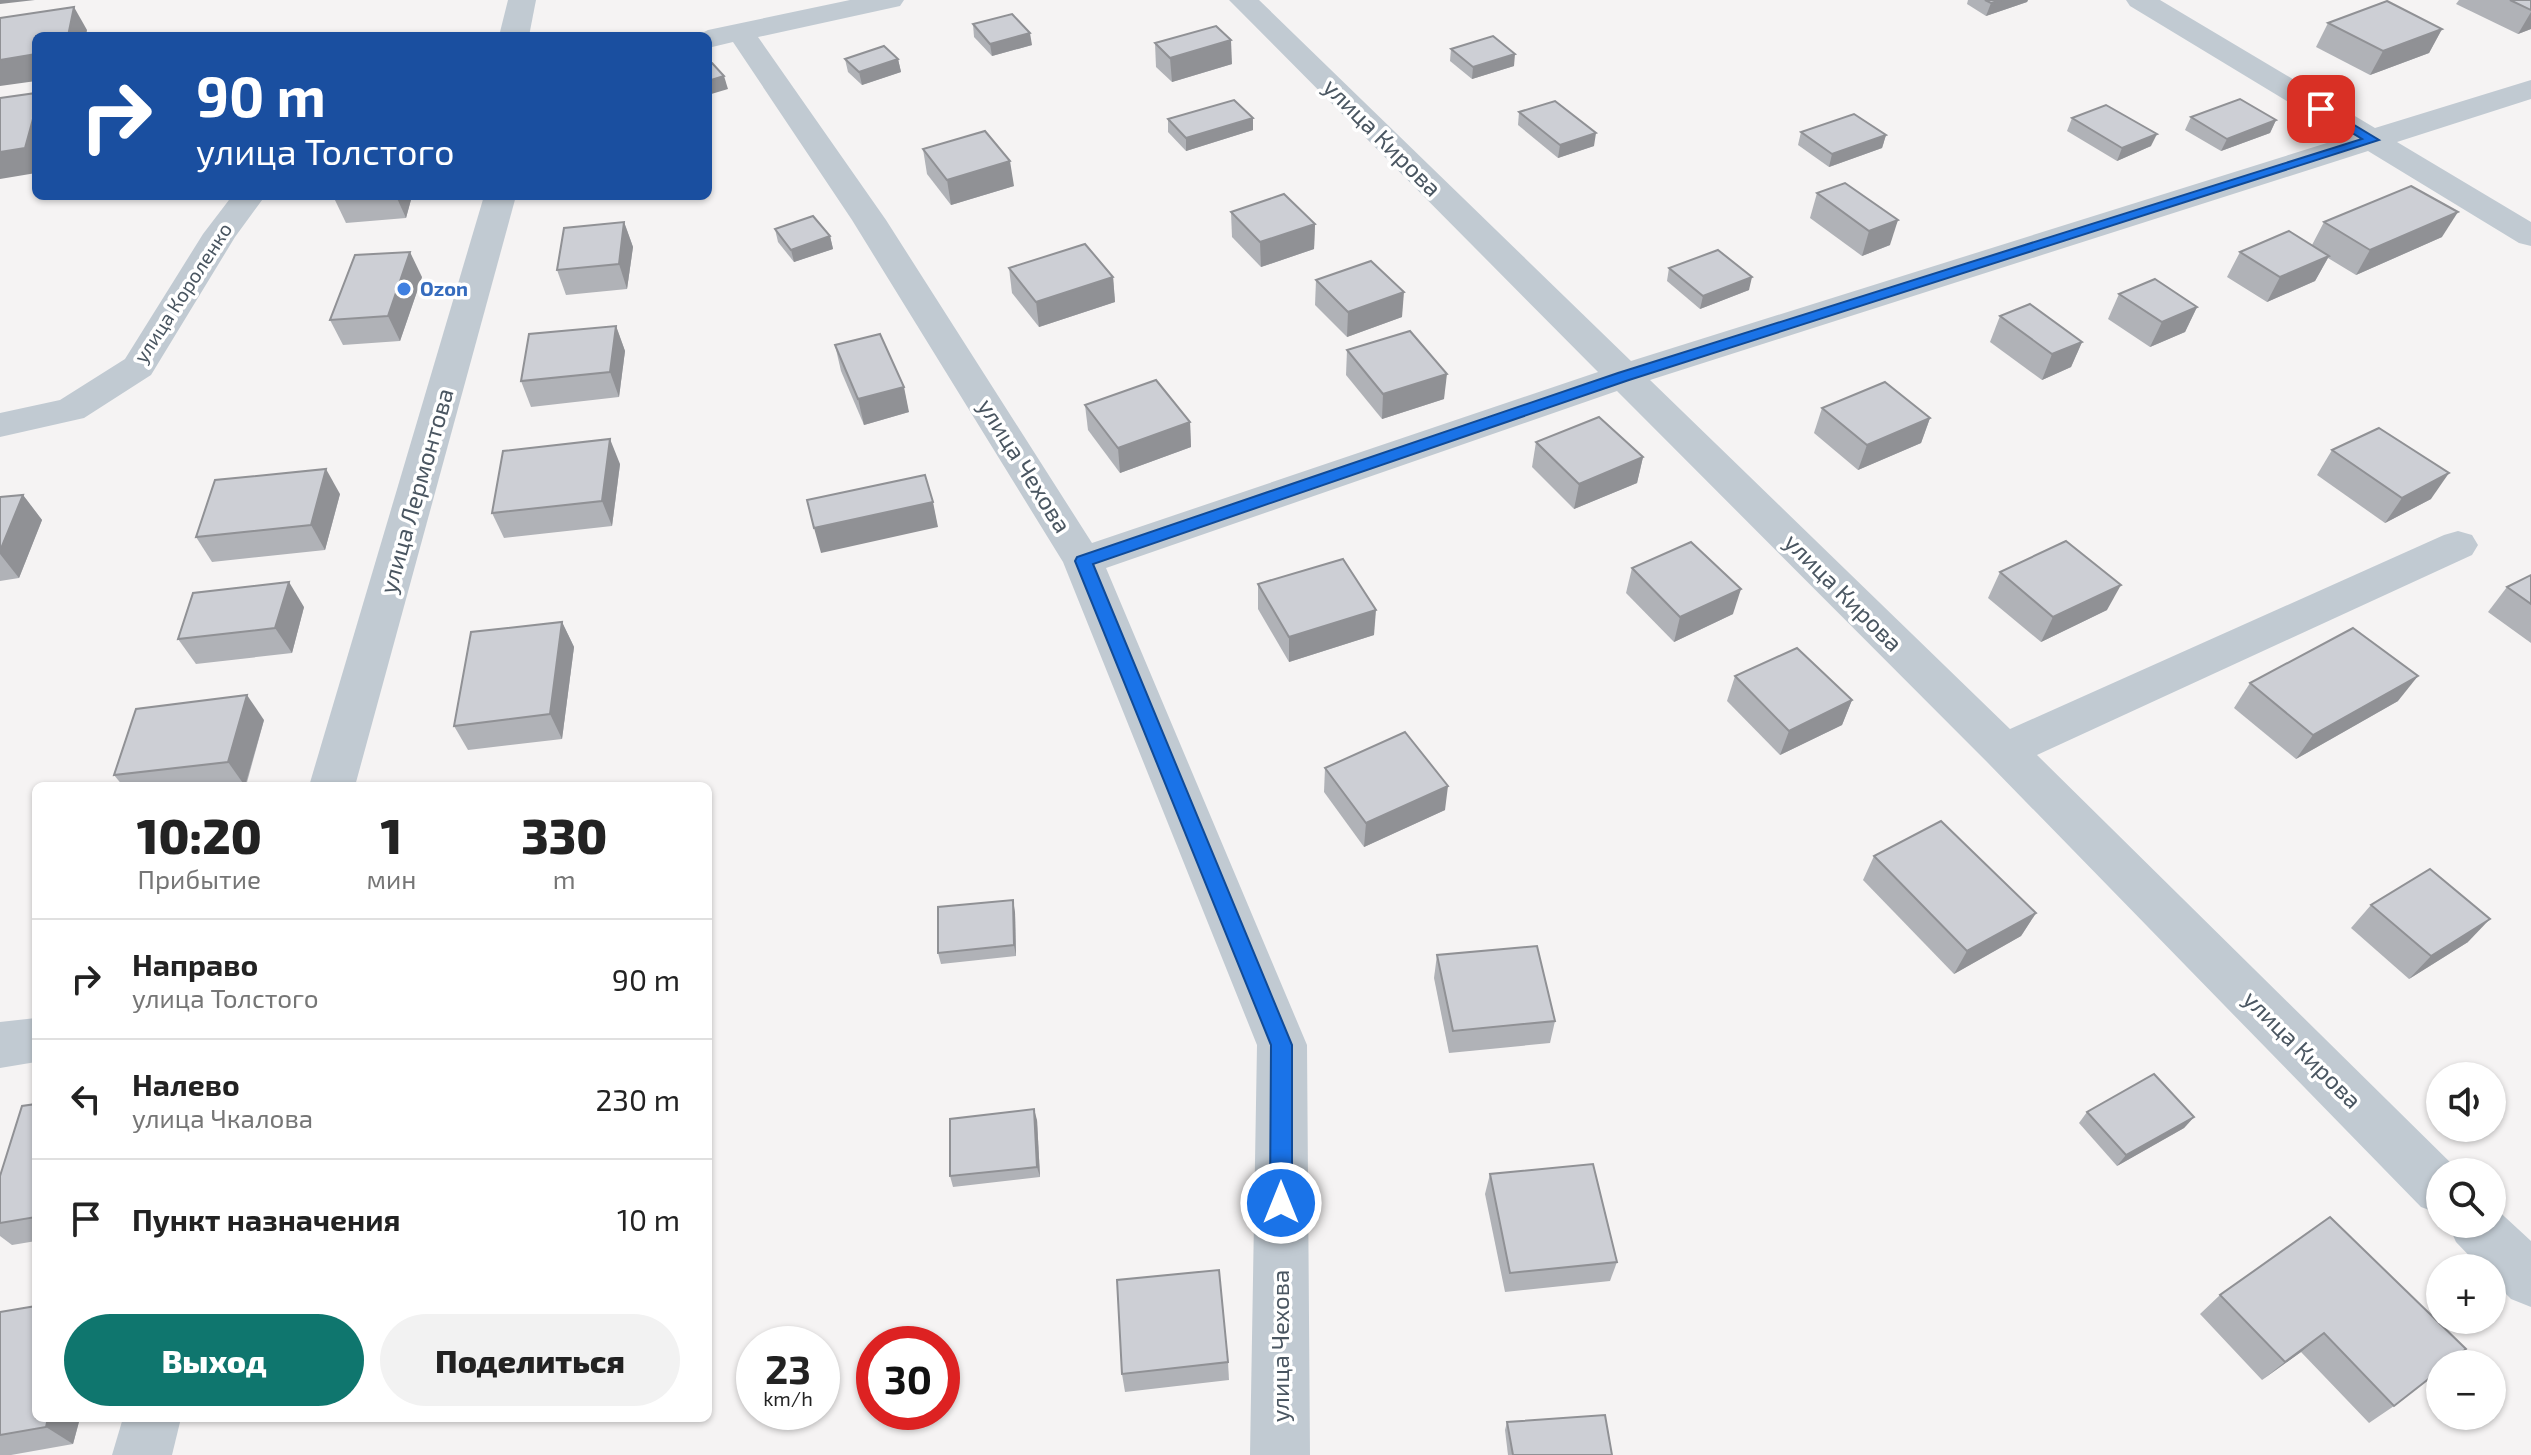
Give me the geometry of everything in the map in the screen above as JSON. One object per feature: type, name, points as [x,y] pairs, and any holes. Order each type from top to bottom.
[{"type":"street","points":[[515,32],[522,0]]},
{"type":"street","points":[[725,36],[890,0]]},
{"type":"street","name":"улица Кирова","points":[[1243,0],[2004,751],[2426,1175]]},
{"type":"street","points":[[2140,0],[2531,236]]},
{"type":"street","name":"улица Чехова","points":[[725,36],[869,220],[1083,561],[1282,1045],[1280,1455]]},
{"type":"street","points":[[1083,561],[1623,376],[2531,89]]},
{"type":"street","name":"улица Короленко","points":[[0,425],[71,410],[138,367],[220,234],[246,200]]},
{"type":"street","name":"улица Лермонтова","points":[[333,782],[499,200]]},
{"type":"street","points":[[2004,751],[2458,545]]},
{"type":"street","points":[[0,1045],[32,1041]]},
{"type":"street","points":[[2489,1238],[2531,1280]]},
{"type":"street","points":[[142,1455],[151,1422]]},
{"type":"building","points":[[2510,0],[2531,0],[2531,10]]},
{"type":"building","points":[[2387,1],[2442,29],[2383,51],[2328,23]]},
{"type":"building","points":[[74,7],[69,32],[32,32],[32,55],[0,60],[0,18]]},
{"type":"building","points":[[1012,14],[1030,33],[990,44],[973,24]]},
{"type":"building","points":[[1216,26],[1231,40],[1170,58],[1155,43]]},
{"type":"building","points":[[1493,36],[1515,54],[1473,67],[1451,49]]},
{"type":"building","points":[[884,46],[898,59],[859,72],[845,59]]},
{"type":"building","points":[[712,63],[724,76],[712,80]]},
{"type":"building","points":[[32,94],[32,123],[25,148],[0,152],[0,98]]},
{"type":"building","points":[[2240,99],[2276,120],[2227,139],[2191,117]]},
{"type":"building","points":[[1234,100],[1253,118],[1186,138],[1168,119]]},
{"type":"building","points":[[1555,101],[1596,133],[1560,145],[1519,112]]},
{"type":"building","points":[[2106,105],[2157,134],[2122,148],[2072,118]]},
{"type":"building","points":[[1854,114],[1886,135],[1832,154],[1801,132]]},
{"type":"building","points":[[985,131],[1010,161],[947,180],[923,149]]},
{"type":"building","points":[[1845,183],[1898,220],[1869,231],[1817,193]]},
{"type":"building","points":[[2411,186],[2458,212],[2370,250],[2324,222]]},
{"type":"building","points":[[1284,194],[1315,224],[1260,242],[1231,212]]},
{"type":"building","points":[[813,216],[830,236],[791,250],[775,229]]},
{"type":"building","points":[[624,222],[619,264],[557,270],[564,228]]},
{"type":"building","points":[[2289,231],[2329,256],[2280,277],[2240,252]]},
{"type":"building","points":[[1085,244],[1113,277],[1036,302],[1009,268]]},
{"type":"building","points":[[1718,250],[1752,277],[1703,296],[1669,268]]},
{"type":"building","points":[[410,252],[388,316],[330,320],[355,255]]},
{"type":"building","points":[[1371,261],[1404,292],[1348,312],[1316,280]]},
{"type":"building","points":[[2155,279],[2197,307],[2162,322],[2119,294]]},
{"type":"building","points":[[2030,304],[2082,342],[2052,354],[2000,316]]},
{"type":"building","points":[[616,326],[610,372],[521,381],[529,334]]},
{"type":"building","points":[[1410,331],[1447,374],[1383,394],[1347,350]]},
{"type":"building","points":[[880,334],[904,387],[858,399],[835,345]]},
{"type":"building","points":[[1156,380],[1190,422],[1118,448],[1085,405]]},
{"type":"building","points":[[1885,382],[1930,418],[1867,445],[1822,408]]},
{"type":"building","points":[[1599,417],[1643,457],[1579,484],[1536,442]]},
{"type":"building","points":[[2379,428],[2449,473],[2402,498],[2332,450]]},
{"type":"building","points":[[610,439],[602,501],[492,513],[503,451]]},
{"type":"building","points":[[326,469],[311,525],[196,537],[215,480]]},
{"type":"building","points":[[925,475],[933,502],[814,528],[807,500]]},
{"type":"building","points":[[23,495],[0,551],[0,497]]},
{"type":"building","points":[[2066,541],[2121,585],[2053,617],[2000,572]]},
{"type":"building","points":[[1691,542],[1741,589],[1680,617],[1632,568]]},
{"type":"building","points":[[1343,559],[1376,610],[1289,637],[1258,584]]},
{"type":"building","points":[[2531,575],[2531,604],[2507,587]]},
{"type":"building","points":[[289,582],[275,628],[178,639],[193,593]]},
{"type":"building","points":[[562,622],[550,714],[454,726],[471,632]]},
{"type":"building","points":[[2353,628],[2418,676],[2313,735],[2250,683]]},
{"type":"building","points":[[1797,648],[1852,700],[1789,731],[1735,676]]},
{"type":"building","points":[[247,695],[228,762],[114,775],[136,709]]},
{"type":"building","points":[[1405,732],[1448,786],[1366,823],[1325,768]]},
{"type":"building","points":[[1941,821],[2036,913],[1967,951],[1874,856]]},
{"type":"building","points":[[2430,869],[2490,919],[2431,956],[2371,905]]},
{"type":"building","points":[[1013,900],[1014,945],[938,953],[938,907]]},
{"type":"building","points":[[1537,946],[1555,1021],[1453,1031],[1437,955]]},
{"type":"building","points":[[2154,1074],[2194,1117],[2126,1155],[2087,1112]]},
{"type":"building","points":[[32,1105],[32,1218],[0,1223],[0,1176],[22,1106]]},
{"type":"building","points":[[1034,1109],[1037,1167],[950,1176],[950,1119]]},
{"type":"building","points":[[1593,1164],[1617,1262],[1510,1273],[1490,1174]]},
{"type":"building","points":[[2330,1217],[2426,1310],[2426,1334],[2451,1334],[2466,1349],[2426,1350],[2426,1381],[2394,1406],[2324,1333],[2285,1362],[2220,1295]]},
{"type":"building","points":[[1219,1270],[1228,1362],[1122,1374],[1117,1280]]},
{"type":"building","points":[[32,1307],[32,1422],[47,1422],[46,1427],[0,1435],[0,1312]]},
{"type":"building","points":[[1605,1415],[1612,1455],[1513,1455],[1507,1422]]},
{"type":"place","name":"Ozon","points":[[404,289]]},
{"type":"route","points":[[1281,1203],[1282,1045],[1083,561],[1623,376],[2373,140],[2321,109]]}]
